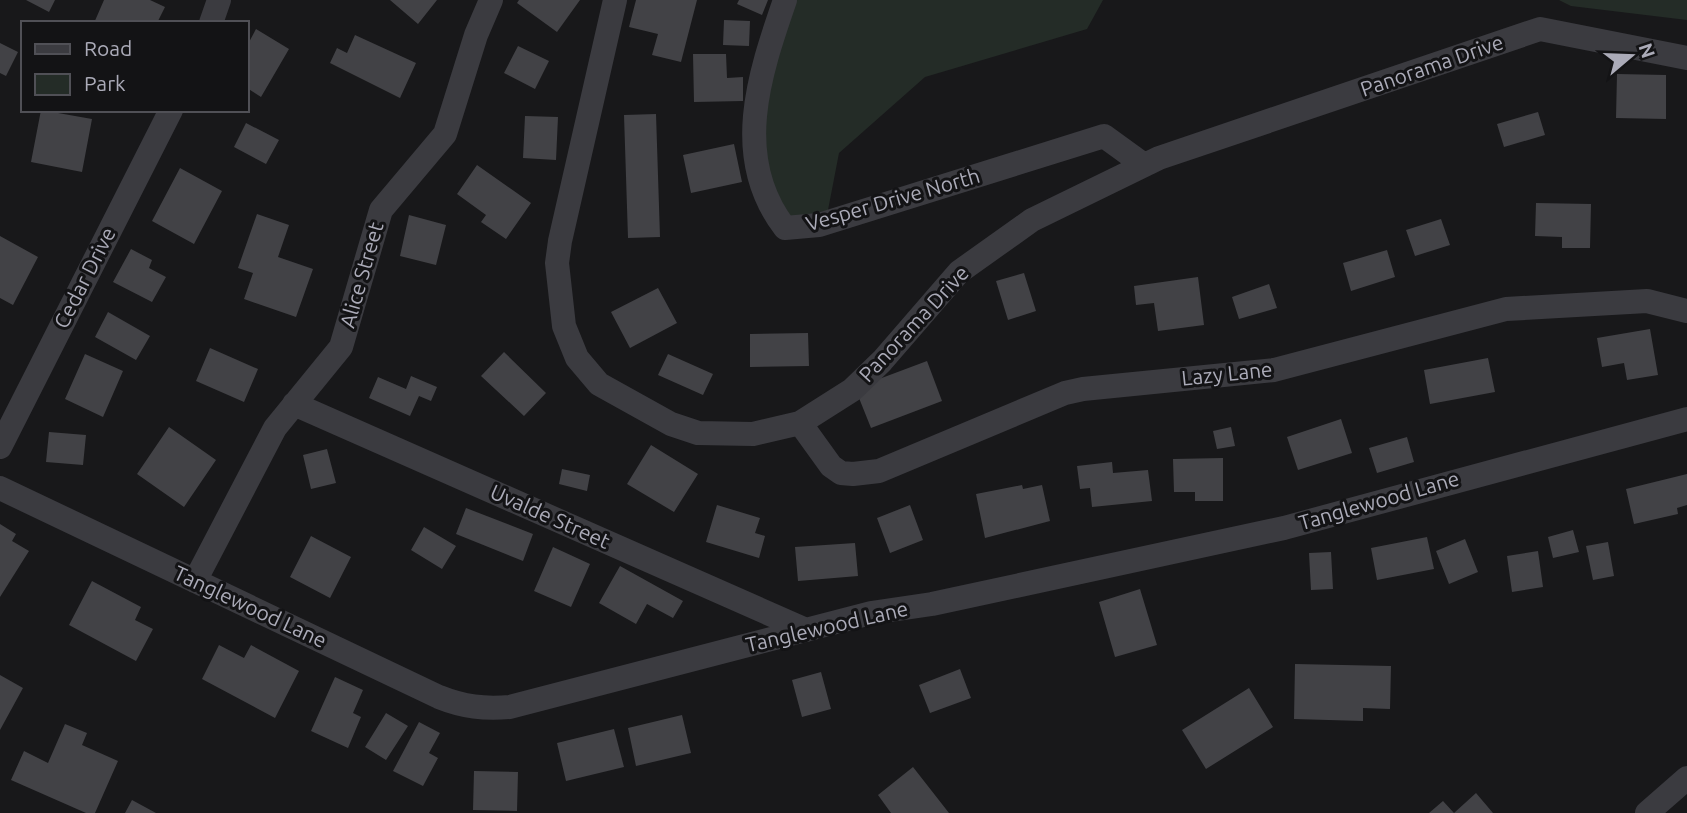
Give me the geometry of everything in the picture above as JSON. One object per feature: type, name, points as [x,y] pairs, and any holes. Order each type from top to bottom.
[{"type":"street","points":[[212,21],[219,0]]},
{"type":"street","name":"Alice Street","points":[[195,581],[275,428],[341,347],[380,210],[445,134],[476,35],[491,0]]},
{"type":"street","name":"Panorama Drive","points":[[615,0],[557,263],[564,326],[577,358],[598,384],[671,424],[698,433],[753,434],[800,423],[852,390],[882,361],[959,272],[1032,220],[1144,165],[1541,29],[1687,58]]},
{"type":"street","name":"Vesper Drive North","points":[[785,0],[760,71],[754,126],[758,167],[767,205],[785,228],[820,225],[1104,136],[1144,165]]},
{"type":"street","name":"Cedar Drive","points":[[0,447],[169,112]]},
{"type":"street","name":"Lazy Lane","points":[[800,423],[831,466],[841,472],[879,471],[1065,393],[1083,389],[1274,370],[1506,309],[1647,300],[1687,311]]},
{"type":"street","name":"Uvalde Street","points":[[294,404],[806,629]]},
{"type":"street","name":"Tanglewood Lane","points":[[0,488],[439,697],[462,706],[486,709],[510,707],[871,612],[932,604],[1284,528],[1687,419]]},
{"type":"street","points":[[1647,813],[1687,778]]},
{"type":"green space","points":[[791,0],[1103,0],[1087,29],[925,77],[839,153],[828,210],[790,220],[771,191],[761,110]]},
{"type":"green space","points":[[1559,0],[1687,0],[1687,20],[1571,6]]},
{"type":"building","points":[[26,0],[55,0],[49,12]]},
{"type":"building","points":[[104,0],[150,0],[165,7],[158,21],[95,21]]},
{"type":"building","points":[[390,0],[437,0],[418,24]]},
{"type":"building","points":[[519,0],[580,0],[557,32],[517,3]]},
{"type":"building","points":[[636,0],[697,0],[681,62],[652,55],[658,34],[629,27]]},
{"type":"building","points":[[739,0],[768,0],[762,15],[737,4]]},
{"type":"building","points":[[724,20],[750,21],[749,46],[723,45]]},
{"type":"building","points":[[256,29],[289,49],[261,97],[248,89],[248,44]]},
{"type":"building","points":[[355,35],[416,63],[400,98],[330,63],[337,48],[347,53]]},
{"type":"building","points":[[0,43],[18,52],[6,76],[0,73]]},
{"type":"building","points":[[518,46],[549,61],[535,89],[504,73]]},
{"type":"building","points":[[693,54],[726,54],[727,78],[743,77],[743,101],[694,102]]},
{"type":"building","points":[[1617,74],[1666,75],[1666,119],[1616,118]]},
{"type":"building","points":[[41,112],[92,119],[82,172],[31,162]]},
{"type":"building","points":[[1538,112],[1545,135],[1504,147],[1497,124]]},
{"type":"building","points":[[656,114],[660,237],[628,238],[624,115]]},
{"type":"building","points":[[525,116],[558,117],[556,160],[523,158]]},
{"type":"building","points":[[246,123],[279,140],[266,164],[234,147]]},
{"type":"building","points":[[734,144],[742,182],[691,193],[683,155]]},
{"type":"building","points":[[477,165],[531,203],[506,239],[481,222],[486,215],[457,194]]},
{"type":"building","points":[[180,168],[222,191],[194,244],[152,221]]},
{"type":"building","points":[[1536,203],[1591,204],[1590,248],[1562,248],[1562,237],[1535,236]]},
{"type":"building","points":[[257,214],[289,225],[278,257],[313,269],[296,317],[244,299],[253,273],[238,268]]},
{"type":"building","points":[[409,215],[446,225],[436,265],[400,256]]},
{"type":"building","points":[[1441,219],[1450,245],[1415,256],[1406,230]]},
{"type":"building","points":[[0,236],[38,257],[13,305],[0,298]]},
{"type":"building","points":[[131,249],[152,260],[149,268],[166,277],[152,302],[113,282]]},
{"type":"building","points":[[1387,250],[1395,277],[1351,291],[1343,263]]},
{"type":"building","points":[[1024,273],[1036,311],[1008,320],[996,281]]},
{"type":"building","points":[[1198,277],[1204,325],[1158,331],[1154,303],[1136,305],[1134,286]]},
{"type":"building","points":[[1269,284],[1277,308],[1239,319],[1232,297]]},
{"type":"building","points":[[658,288],[677,323],[630,348],[611,312]]},
{"type":"building","points":[[108,312],[150,336],[136,360],[95,337]]},
{"type":"building","points":[[1650,329],[1658,375],[1627,380],[1624,363],[1602,367],[1597,338]]},
{"type":"building","points":[[808,333],[809,366],[750,367],[750,334]]},
{"type":"building","points":[[210,348],[258,369],[244,402],[196,381]]},
{"type":"building","points":[[504,352],[546,393],[524,416],[481,376]]},
{"type":"building","points":[[85,354],[123,371],[103,417],[65,399]]},
{"type":"building","points":[[668,354],[713,374],[703,395],[658,375]]},
{"type":"building","points":[[1488,358],[1495,392],[1430,404],[1424,370]]},
{"type":"building","points":[[927,361],[942,401],[871,428],[855,388]]},
{"type":"building","points":[[411,376],[437,387],[431,401],[419,396],[410,416],[369,398],[378,377],[406,389]]},
{"type":"building","points":[[1341,419],[1352,453],[1298,470],[1287,437]]},
{"type":"building","points":[[169,427],[216,460],[184,507],[137,474]]},
{"type":"building","points":[[1231,427],[1235,446],[1217,449],[1213,431]]},
{"type":"building","points":[[49,432],[86,435],[83,465],[46,462]]},
{"type":"building","points":[[1407,437],[1414,462],[1377,473],[1369,448]]},
{"type":"building","points":[[651,445],[698,474],[674,512],[627,484]]},
{"type":"building","points":[[327,449],[336,483],[311,489],[303,455]]},
{"type":"building","points":[[1223,458],[1223,501],[1195,501],[1195,492],[1174,492],[1173,459]]},
{"type":"building","points":[[1112,462],[1113,473],[1148,470],[1152,501],[1092,507],[1090,488],[1080,489],[1077,466]]},
{"type":"building","points":[[562,469],[590,475],[587,491],[559,484]]},
{"type":"building","points":[[1687,474],[1687,505],[1677,508],[1678,514],[1634,524],[1626,489]]},
{"type":"building","points":[[1022,485],[1023,489],[1042,485],[1050,521],[985,538],[976,494]]},
{"type":"building","points":[[717,505],[760,518],[755,533],[765,536],[759,558],[706,542]]},
{"type":"building","points":[[910,505],[923,540],[890,553],[877,518]]},
{"type":"building","points":[[466,508],[533,534],[523,561],[456,534]]},
{"type":"building","points":[[0,524],[16,534],[12,541],[29,551],[0,597]]},
{"type":"building","points":[[424,527],[456,546],[442,569],[411,550]]},
{"type":"building","points":[[1573,530],[1579,552],[1553,558],[1548,537]]},
{"type":"building","points":[[311,536],[351,557],[330,598],[290,577]]},
{"type":"building","points":[[1427,537],[1434,569],[1377,580],[1371,548]]},
{"type":"building","points":[[1465,539],[1478,572],[1449,584],[1436,551]]},
{"type":"building","points":[[1608,542],[1614,576],[1593,580],[1586,546]]},
{"type":"building","points":[[855,543],[858,576],[798,581],[795,547]]},
{"type":"building","points":[[553,547],[590,564],[571,607],[534,591]]},
{"type":"building","points":[[1538,551],[1543,587],[1512,592],[1507,556]]},
{"type":"building","points":[[1331,552],[1333,589],[1311,590],[1309,553]]},
{"type":"building","points":[[620,566],[683,601],[673,618],[647,604],[636,624],[599,603]]},
{"type":"building","points":[[92,581],[141,607],[135,620],[153,629],[136,661],[69,625]]},
{"type":"building","points":[[1140,589],[1157,645],[1115,657],[1099,602]]},
{"type":"building","points":[[219,645],[244,658],[251,645],[299,671],[275,718],[202,679]]},
{"type":"building","points":[[1295,664],[1391,666],[1390,709],[1363,708],[1363,721],[1294,719]]},
{"type":"building","points":[[960,669],[971,698],[930,713],[919,685]]},
{"type":"building","points":[[821,672],[831,709],[802,717],[792,680]]},
{"type":"building","points":[[0,675],[23,688],[0,730]]},
{"type":"building","points":[[335,677],[363,690],[353,713],[361,717],[348,748],[311,731]]},
{"type":"building","points":[[1249,688],[1273,727],[1206,769],[1182,730]]},
{"type":"building","points":[[386,713],[408,726],[386,760],[365,747]]},
{"type":"building","points":[[682,715],[691,753],[636,766],[628,728]]},
{"type":"building","points":[[419,722],[440,733],[429,753],[438,758],[423,786],[393,771]]},
{"type":"building","points":[[65,724],[87,733],[82,745],[118,761],[95,813],[86,813],[11,780],[24,751],[48,763]]},
{"type":"building","points":[[614,729],[624,767],[566,781],[557,743]]},
{"type":"building","points":[[913,767],[949,813],[891,813],[878,795]]},
{"type":"building","points":[[474,771],[518,772],[517,811],[473,810]]},
{"type":"building","points":[[1476,793],[1493,813],[1454,813]]},
{"type":"building","points":[[132,800],[156,813],[125,813]]},
{"type":"building","points":[[1443,801],[1454,813],[1429,813]]}]
